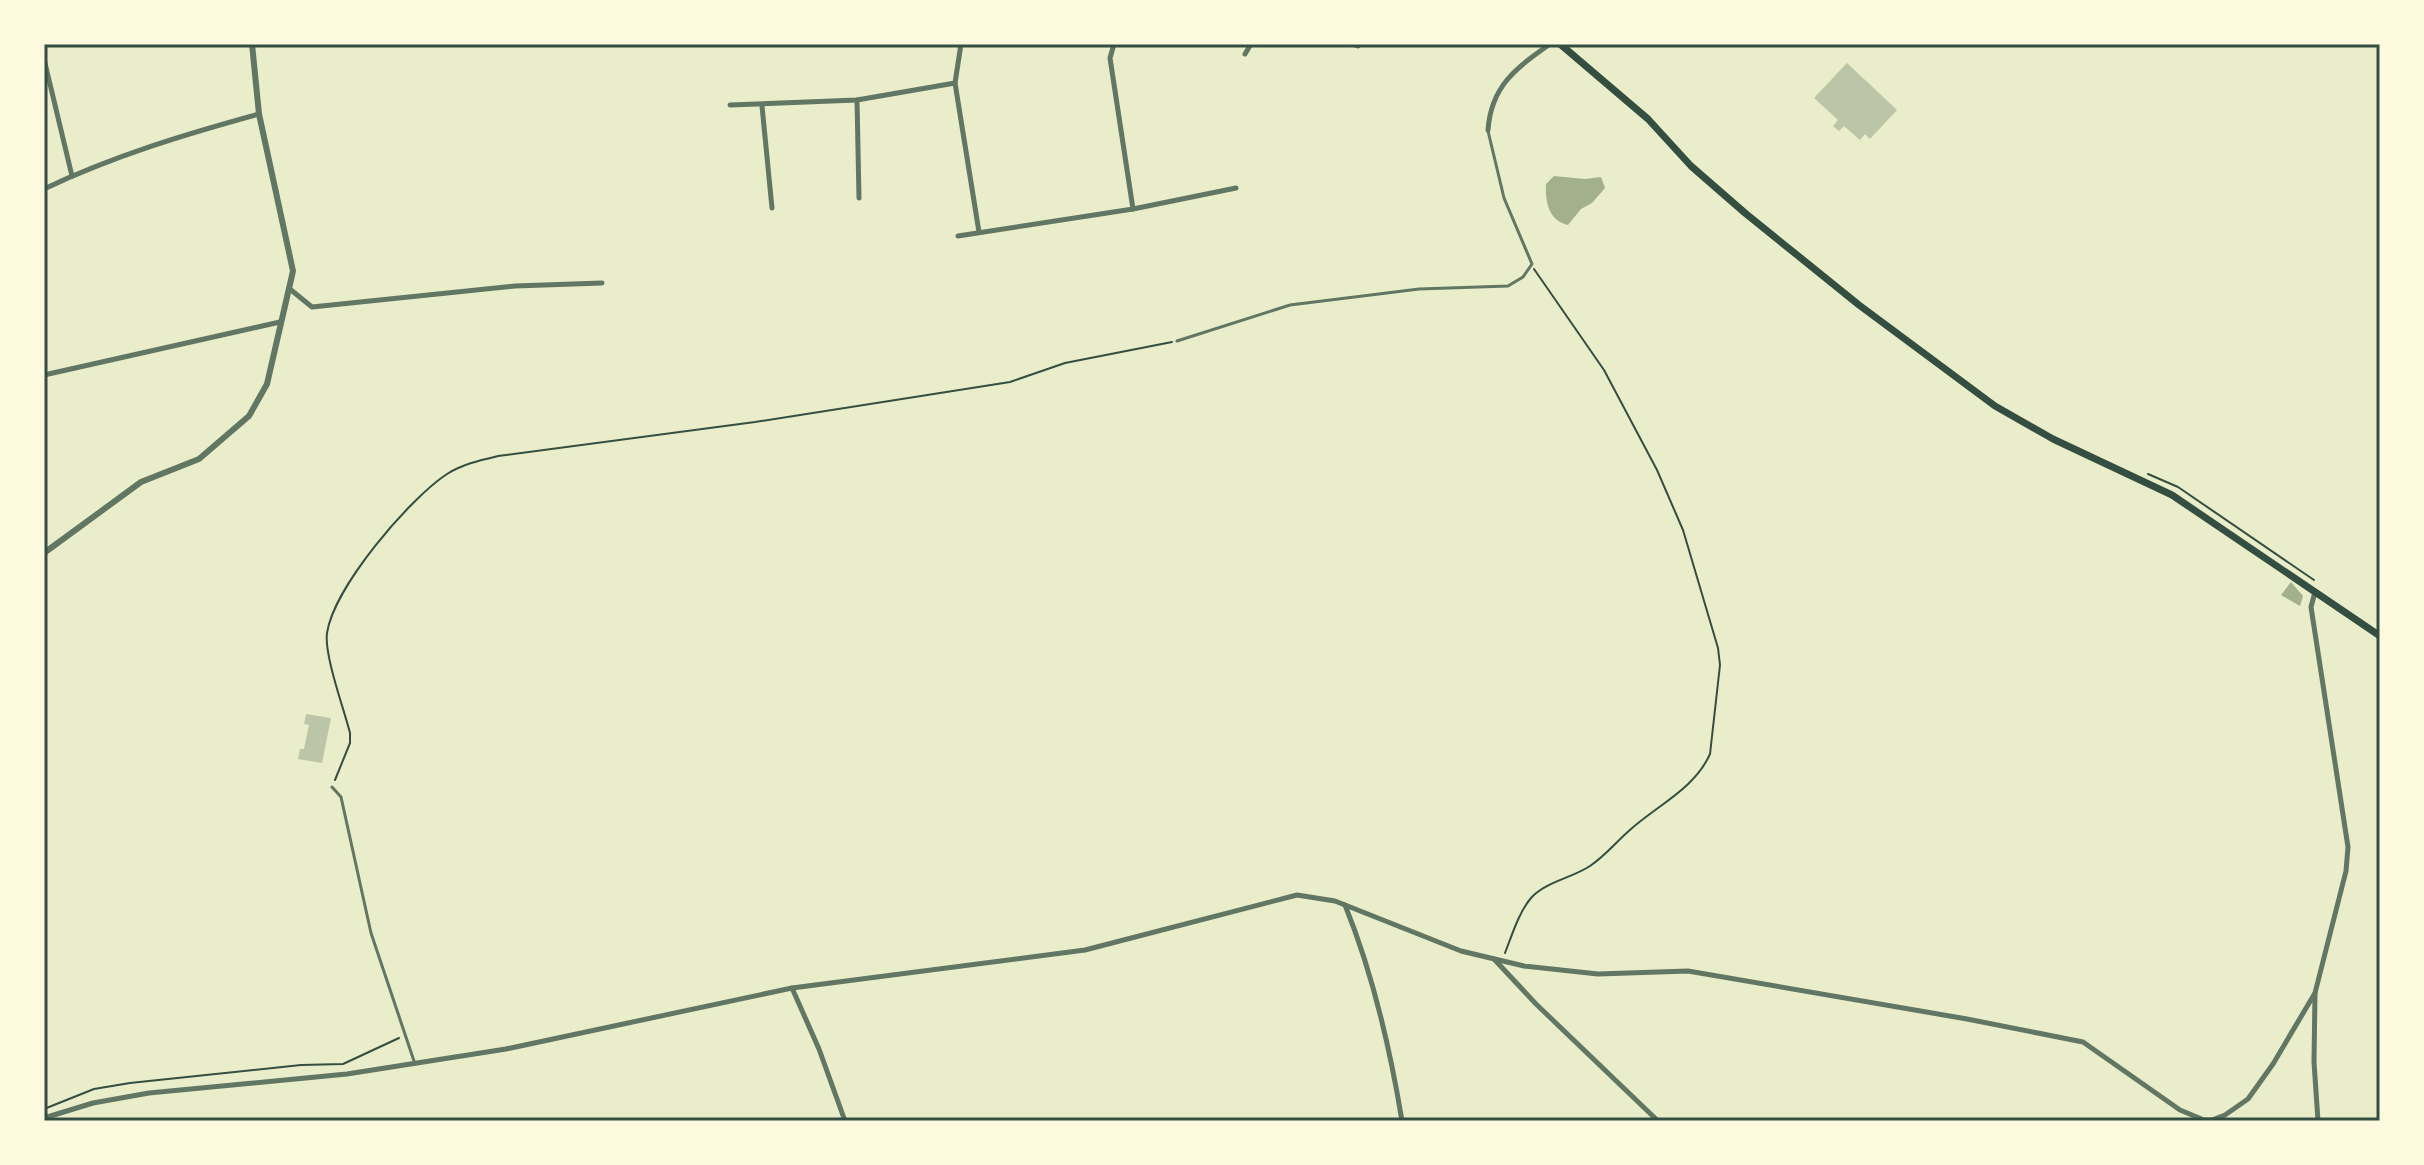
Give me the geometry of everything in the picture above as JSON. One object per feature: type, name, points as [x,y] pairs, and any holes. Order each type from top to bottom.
[{"type":"main road","points":[[1560,44],[1648,119],[1691,166],[1745,213],[1859,305],[1995,406],[2053,439],[2172,495],[2317,588],[2380,636]]},
{"type":"street","points":[[44,553],[141,482],[199,459],[249,416],[267,384],[293,271],[259,114],[252,44]]},
{"type":"street","points":[[961,44],[955,83],[979,232]]},
{"type":"street","points":[[1114,44],[1110,58],[1133,209]]},
{"type":"street","points":[[1245,54],[1251,44]]},
{"type":"street","points":[[1488,130],[1489,108],[1501,86],[1525,62],[1550,44]]},
{"type":"street","points":[[44,59],[72,176]]},
{"type":"street","points":[[730,105],[857,100],[955,83]]},
{"type":"street","points":[[857,100],[859,198]]},
{"type":"street","points":[[762,106],[772,208]]},
{"type":"street","points":[[44,189],[180,136],[259,114]]},
{"type":"street","points":[[958,236],[1133,209],[1236,188]]},
{"type":"street","points":[[291,290],[312,307],[515,286],[602,283]]},
{"type":"street","points":[[44,375],[280,322]]},
{"type":"street","points":[[2317,588],[2311,607],[2348,847],[2346,871],[2315,993],[2314,1074],[2318,1121]]},
{"type":"street","points":[[44,1118],[93,1103],[149,1093],[280,1082],[506,1049],[792,988],[1085,950],[1286,897],[1313,896],[1345,904],[1461,951],[1524,966],[1598,974],[1688,971],[2083,1042],[2180,1110],[2204,1120],[2225,1115],[2248,1099],[2273,1064],[2315,993]]},
{"type":"street","points":[[1345,904],[1362,947],[1379,1011],[1402,1121]]},
{"type":"street","points":[[1498,959],[1536,1004],[1658,1121]]},
{"type":"street","points":[[792,988],[819,1049],[845,1121]]},
{"type":"street","points":[[2302,1016],[2315,1018]]},
{"type":"lane","points":[[1177,341],[1290,305],[1419,289],[1508,286],[1523,277],[1532,264],[1504,198],[1488,130]]},
{"type":"lane","points":[[332,787],[341,797],[371,933],[415,1064]]},
{"type":"path","points":[[1498,959],[1532,897],[1591,865],[1633,827],[1697,777],[1710,754],[1720,665],[1698,577],[1678,518],[1657,470],[1604,370],[1532,264]]},
{"type":"path","points":[[332,787],[350,743],[350,733],[327,645],[328,629],[347,587],[381,540],[428,489],[448,473],[473,462],[549,448],[755,422],[1010,382],[1065,363],[1177,341]]},
{"type":"path","points":[[2137,469],[2178,487],[2317,588]]},
{"type":"path","points":[[44,1109],[94,1089],[130,1083],[301,1065],[343,1064],[406,1034]]},
{"type":"shaded area","points":[[1554,176],[1601,177],[1605,188],[1568,225],[1552,215],[1546,197],[1546,184]]},
{"type":"shaded area","points":[[2291,582],[2303,596],[2300,606],[2281,595]]},
{"type":"building","points":[[1847,63],[1897,110],[1870,139],[1865,134],[1860,140],[1844,126],[1839,131],[1833,126],[1838,120],[1814,98]]},
{"type":"building","points":[[306,714],[331,718],[322,763],[298,759],[300,749],[304,749],[309,725],[304,724]]}]
